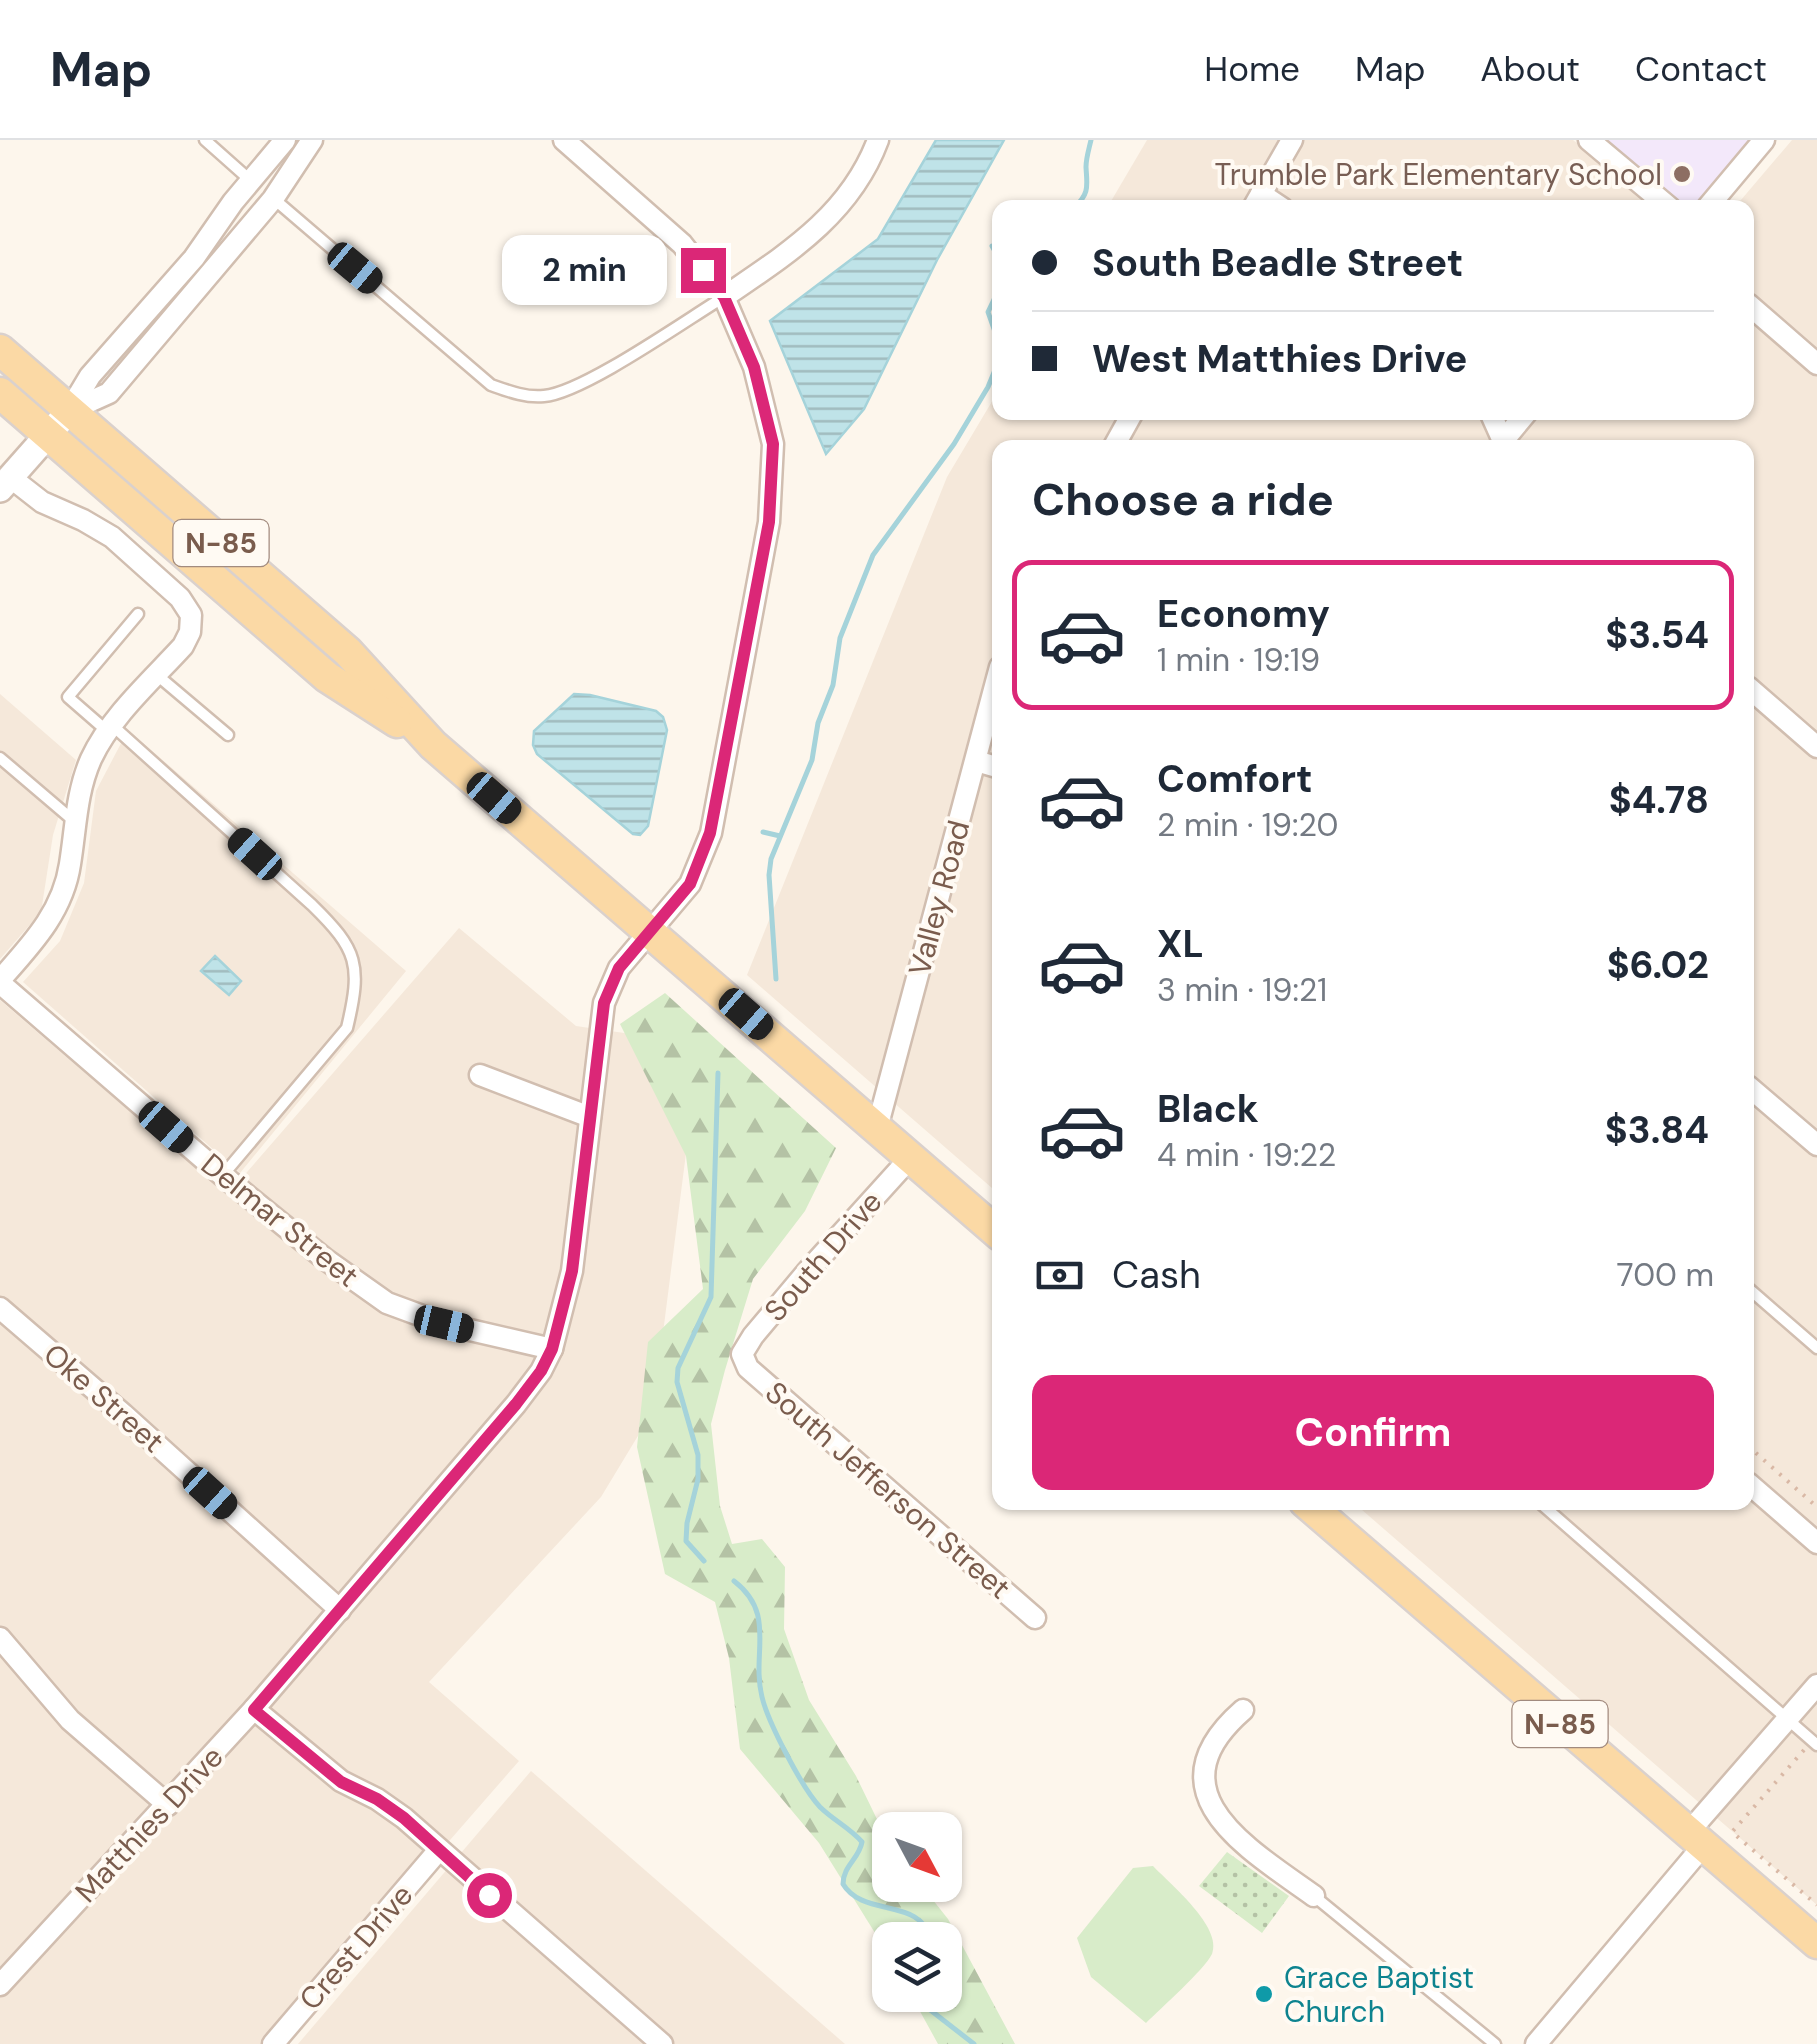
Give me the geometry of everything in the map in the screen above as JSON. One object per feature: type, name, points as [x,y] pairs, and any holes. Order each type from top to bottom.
[{"type":"main road","name":"N-85","points":[[0,350],[348,652],[433,745],[992,1228]]},
{"type":"main road","name":"N-85","points":[[0,393],[326,677],[433,745]]},
{"type":"main road","name":"N-85","points":[[1315,1510],[1817,1943]]},
{"type":"street","points":[[0,981],[39,936],[58,906],[70,868],[78,795],[92,756],[110,728],[183,646],[190,632],[191,614],[180,598],[112,537],[5,483],[69,412],[90,376],[194,258],[250,180],[286,140]]},
{"type":"street","points":[[69,412],[110,392],[273,198],[312,140]]},
{"type":"street","name":"Matthies Drive","points":[[0,1986],[254,1710],[541,1371],[552,1349],[572,1271],[604,1003],[619,968],[690,884],[710,833],[769,522],[773,444],[754,367],[724,297],[682,244],[564,140]]},
{"type":"street","points":[[724,297],[809,238],[837,211],[868,168],[878,140]]},
{"type":"street","points":[[1258,200],[1292,140]]},
{"type":"street","points":[[1589,140],[1660,200]]},
{"type":"street","points":[[1713,200],[1764,140]]},
{"type":"street","points":[[239,239],[254,196],[250,180]]},
{"type":"street","points":[[1754,309],[1817,364]]},
{"type":"street","points":[[1505,440],[1521,420]]},
{"type":"street","points":[[1754,693],[1817,747]]},
{"type":"street","name":"Valley Road","points":[[878,1128],[992,698]]},
{"type":"street","points":[[976,761],[992,766]]},
{"type":"street","name":"Delmar Street","points":[[0,981],[222,1176],[387,1304],[444,1324],[552,1349]]},
{"type":"street","points":[[480,1075],[590,1117]]},
{"type":"street","points":[[1754,1091],[1817,1145]]},
{"type":"street","name":"South Drive","points":[[744,1360],[742,1354],[752,1336],[911,1157]]},
{"type":"street","name":"Oke Street","points":[[0,1308],[340,1610]]},
{"type":"street","name":"South Jefferson Street","points":[[744,1360],[748,1368],[1035,1618]]},
{"type":"street","points":[[1754,1487],[1817,1543]]},
{"type":"street","points":[[0,1638],[70,1720],[168,1805]]},
{"type":"street","points":[[1536,2044],[1787,1718],[1817,1685]]},
{"type":"street","points":[[254,1710],[341,1782],[377,1799],[404,1818],[662,2044]]},
{"type":"street","points":[[1243,1710],[1223,1727],[1209,1748],[1202,1770],[1212,1811],[1241,1844],[1314,1896]]},
{"type":"street","name":"Crest Drive","points":[[273,2044],[438,1850]]},
{"type":"lane","points":[[206,140],[250,180]]},
{"type":"lane","points":[[273,198],[491,385],[518,394],[545,396],[587,380],[724,297]]},
{"type":"lane","points":[[138,614],[68,696],[110,728],[312,905],[340,932],[356,962],[347,1028],[222,1176]]},
{"type":"lane","points":[[156,674],[228,736]]},
{"type":"lane","points":[[0,758],[74,822]]},
{"type":"lane","points":[[1754,1293],[1817,1348]]},
{"type":"lane","points":[[1547,1510],[1814,1743]]},
{"type":"lane","points":[[1314,1896],[1495,2044]]},
{"type":"path","points":[[1754,1451],[1817,1507]]},
{"type":"path","points":[[1814,1743],[1732,1832],[1817,1905]]},
{"type":"shaded area","points":[[1147,140],[1573,140],[1651,200],[1112,200]]},
{"type":"shaded area","name":"Trumble Park Elementary School","points":[[1589,140],[1764,140],[1713,200],[1662,200]]},
{"type":"shaded area","points":[[1792,140],[1817,140],[1817,1905],[1362,1510],[1754,1510],[1754,440],[992,440],[992,1188],[747,975],[947,477],[992,401],[992,420],[1754,420],[1754,200],[1741,200]]},
{"type":"shaded area","points":[[0,694],[76,760],[53,835],[41,912],[0,959]]},
{"type":"shaded area","points":[[128,730],[406,971],[240,1173],[23,982],[60,941],[84,883],[96,791]]},
{"type":"shaded area","points":[[459,928],[576,1026],[700,1044],[653,1411],[601,1497],[429,1682],[519,1761],[272,2044],[0,2044],[0,1000],[227,1195]]},
{"type":"shaded area","points":[[531,1771],[845,2044],[298,2044]]},
{"type":"green space","points":[[665,993],[836,1148],[805,1211],[753,1279],[711,1424],[720,1506],[732,1544],[762,1539],[785,1567],[784,1629],[809,1700],[873,1812],[872,1902],[934,1902],[950,1922],[872,1922],[872,1928],[819,1843],[740,1749],[729,1658],[715,1602],[665,1574],[637,1447],[648,1342],[703,1289],[686,1156],[620,1024]]},
{"type":"green space","points":[[1227,1852],[1289,1896],[1262,1933],[1199,1886]]},
{"type":"green space","points":[[1153,1866],[1203,1919],[1213,1943],[1212,1954],[1201,1969],[1146,2023],[1091,1977],[1077,1938],[1133,1868]]},
{"type":"green space","points":[[962,1945],[1015,2044],[938,2044],[920,2012],[962,2012]]},
{"type":"water","points":[[936,140],[1004,140],[937,260],[864,409],[826,454],[770,321],[878,239]]},
{"type":"water","points":[[574,694],[656,711],[663,717],[667,730],[648,826],[640,835],[633,834],[537,754],[534,731]]},
{"type":"water","points":[[215,956],[241,981],[229,995],[201,971]]},
{"type":"waterway","points":[[1081,200],[1091,140]]},
{"type":"waterway","points":[[992,304],[988,312],[992,323]]},
{"type":"waterway","points":[[776,979],[771,859],[812,760],[818,723],[833,685],[840,638],[873,555],[954,444],[992,377]]},
{"type":"waterway","points":[[763,832],[780,836]]},
{"type":"waterway","points":[[704,1561],[686,1541],[698,1479],[698,1455],[677,1382],[678,1368],[711,1297],[718,1073]]},
{"type":"waterway","points":[[734,1581],[747,1594],[759,1621],[759,1681],[778,1738],[813,1798],[862,1842],[843,1884],[864,1901],[904,1912],[920,1922]]},
{"type":"waterway","points":[[933,2012],[974,2044]]},
{"type":"place","name":"Trumble Park Elementary School","points":[[1682,174]]},
{"type":"place","name":"Grace Baptist Church","points":[[1264,1994]]},
{"type":"route","points":[[489,1895],[404,1818],[377,1799],[341,1782],[254,1710],[516,1404],[541,1371],[560,1328],[572,1271],[604,1003],[619,968],[690,884],[702,860],[769,522],[773,444],[754,367],[724,297],[703,270]]}]
